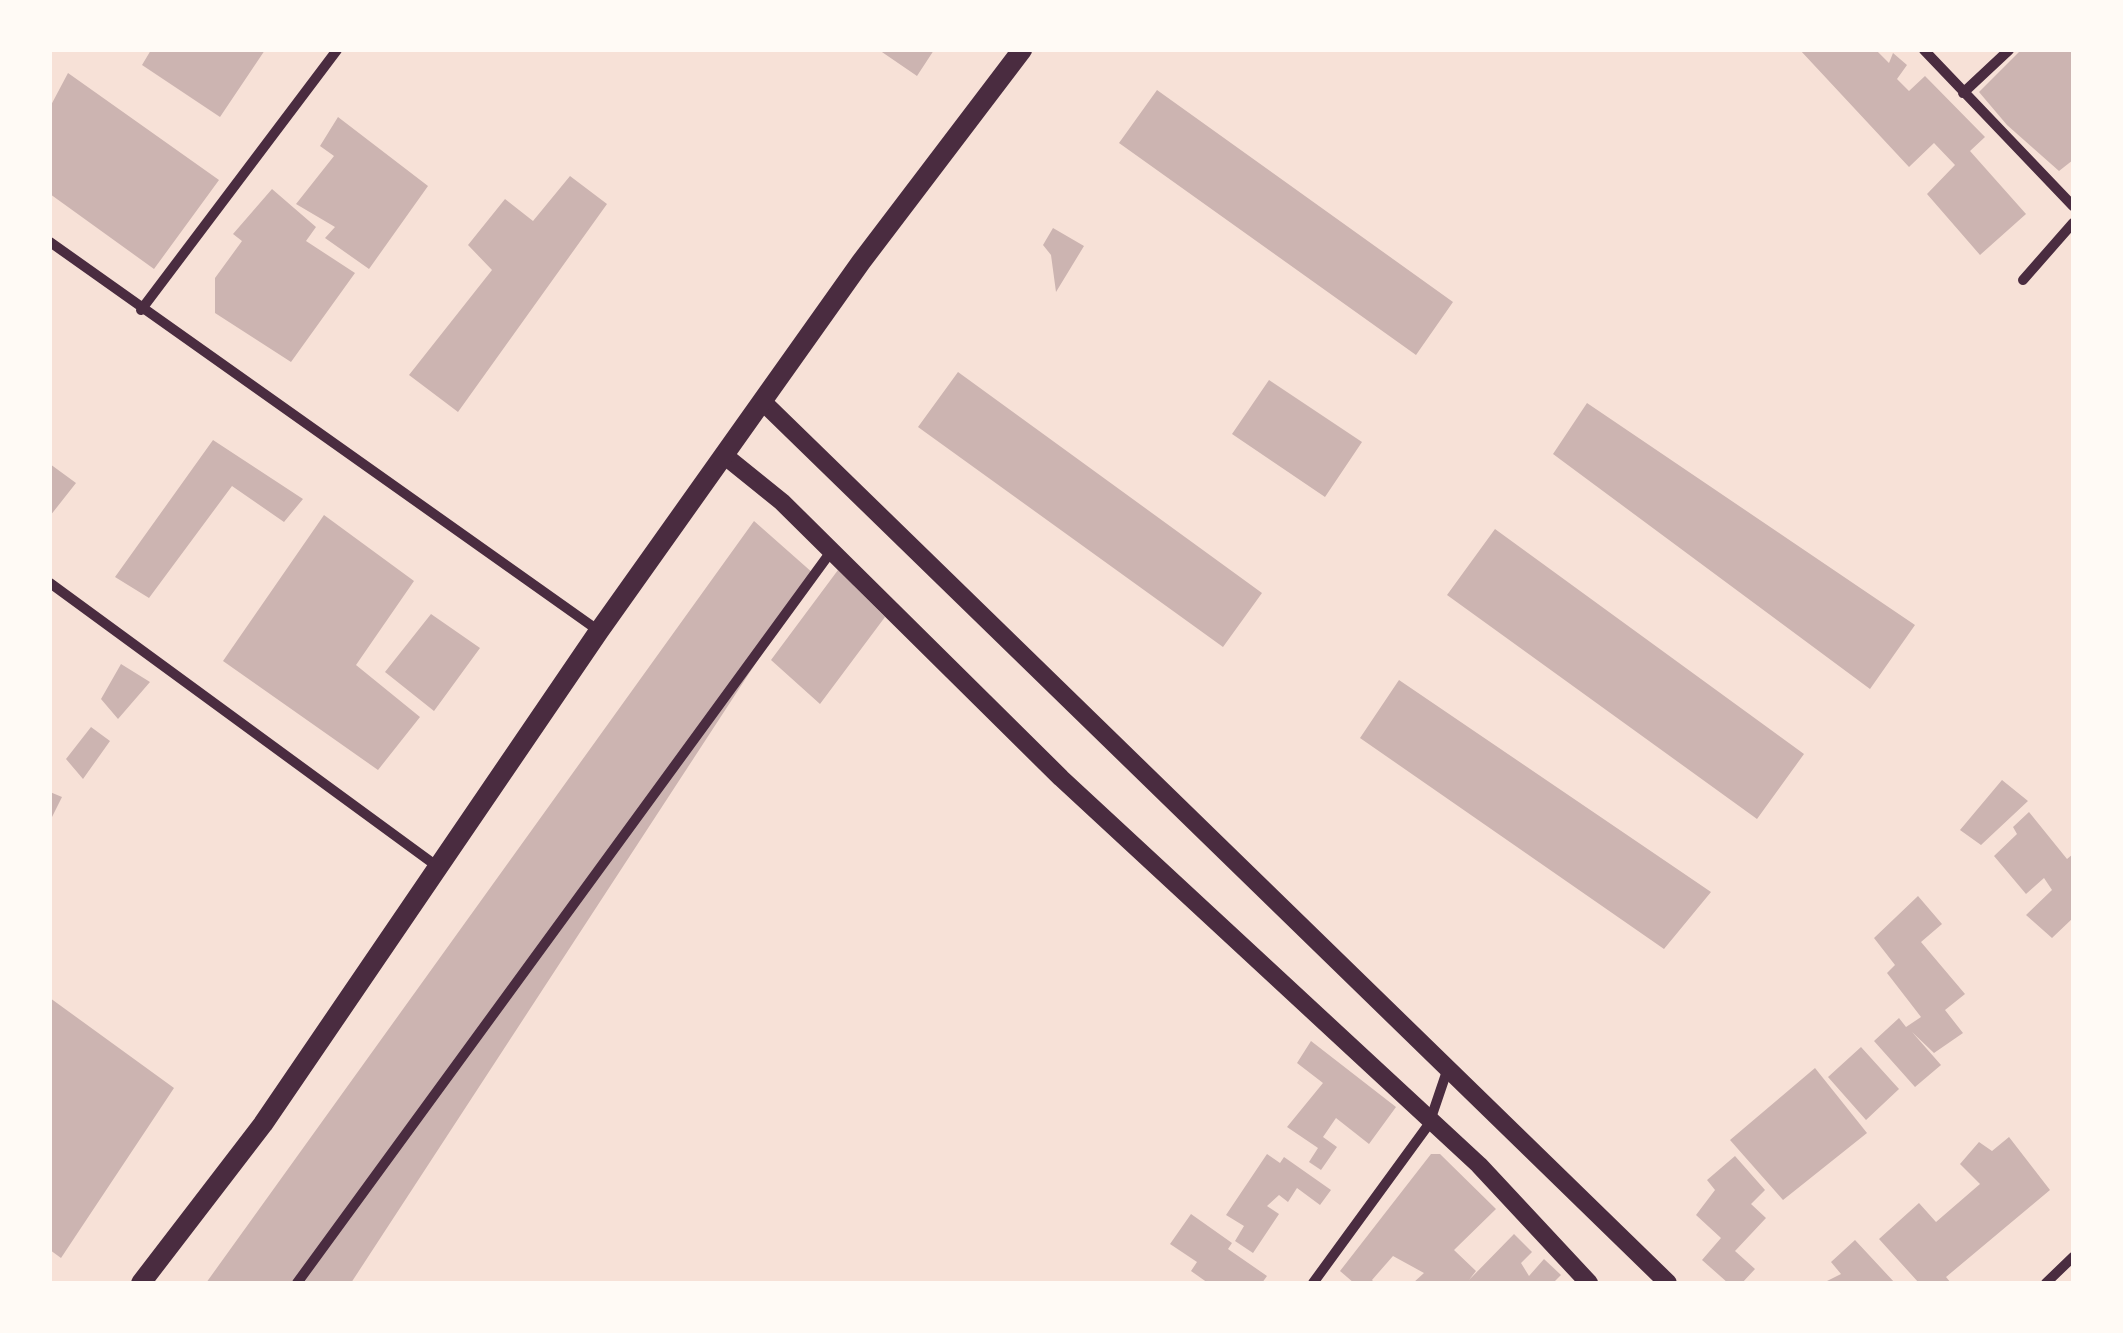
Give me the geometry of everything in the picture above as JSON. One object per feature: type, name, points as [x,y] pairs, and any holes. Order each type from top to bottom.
[{"type":"main road","points":[[140,1283],[263,1124],[599,631],[1022,50]]},
{"type":"street","points":[[141,310],[337,50]]},
{"type":"street","points":[[1924,50],[2073,206]]},
{"type":"street","points":[[1964,93],[2009,50]]},
{"type":"street","points":[[2023,280],[2073,222]]},
{"type":"street","points":[[50,242],[599,631]]},
{"type":"street","points":[[763,402],[895,535],[1668,1283]]},
{"type":"street","points":[[724,456],[782,502],[830,554],[1061,778],[1430,1124],[1479,1165],[1589,1283]]},
{"type":"street","points":[[297,1283],[830,554]]},
{"type":"street","points":[[50,583],[438,867]]},
{"type":"street","points":[[1313,1283],[1430,1124],[1448,1068]]},
{"type":"street","points":[[2046,1283],[2073,1257]]},
{"type":"building","points":[[151,50],[265,50],[220,117],[142,65]]},
{"type":"building","points":[[879,50],[934,50],[917,76]]},
{"type":"building","points":[[1800,50],[1876,50],[1889,63],[1893,53],[1907,65],[1897,79],[1909,91],[1925,76],[1985,137],[1970,151],[2026,214],[1980,255],[1927,194],[1955,165],[1934,143],[1909,167]]},
{"type":"building","points":[[2021,50],[2073,50],[2073,160],[2059,171],[2007,125],[1979,92]]},
{"type":"building","points":[[68,73],[219,180],[154,269],[50,194],[50,107]]},
{"type":"building","points":[[1157,90],[1453,302],[1416,355],[1119,143]]},
{"type":"building","points":[[338,117],[428,186],[369,269],[325,238],[335,227],[296,204],[334,156],[320,146]]},
{"type":"building","points":[[570,176],[607,204],[458,412],[409,375],[492,270],[468,245],[505,199],[533,221]]},
{"type":"building","points":[[272,189],[316,227],[306,241],[355,273],[291,362],[215,313],[215,278],[242,241],[233,234]]},
{"type":"building","points":[[1053,228],[1084,246],[1056,292],[1051,255],[1043,245]]},
{"type":"building","points":[[958,372],[1262,593],[1223,647],[918,427]]},
{"type":"building","points":[[1269,380],[1362,442],[1325,497],[1232,434]]},
{"type":"building","points":[[1587,403],[1915,625],[1870,689],[1553,454]]},
{"type":"building","points":[[213,440],[303,499],[284,522],[232,486],[149,598],[115,577]]},
{"type":"building","points":[[50,464],[76,483],[50,516]]},
{"type":"building","points":[[324,515],[414,581],[356,665],[420,717],[378,770],[223,661]]},
{"type":"building","points":[[754,521],[814,574],[351,1283],[206,1283]]},
{"type":"building","points":[[1495,529],[1804,754],[1757,819],[1447,595]]},
{"type":"building","points":[[838,570],[885,617],[820,704],[771,660]]},
{"type":"building","points":[[431,614],[480,648],[434,711],[385,672]]},
{"type":"building","points":[[121,664],[150,682],[118,719],[101,699]]},
{"type":"building","points":[[1399,680],[1711,892],[1664,949],[1360,738]]},
{"type":"building","points":[[91,727],[110,741],[83,779],[66,759]]},
{"type":"building","points":[[2002,780],[2028,801],[1981,845],[1960,830]]},
{"type":"building","points":[[50,792],[62,797],[50,821]]},
{"type":"building","points":[[2029,812],[2067,859],[2073,854],[2073,918],[2052,938],[2026,915],[2052,890],[2044,878],[2026,894],[1994,856],[2017,834],[2013,827]]},
{"type":"building","points":[[1918,896],[1942,924],[1921,942],[1965,994],[1945,1010],[1963,1033],[1934,1053],[1912,1032],[1941,1065],[1915,1087],[1874,1041],[1899,1018],[1906,1027],[1921,1017],[1887,973],[1895,965],[1874,938]]},
{"type":"building","points":[[50,998],[174,1088],[61,1258],[50,1250]]},
{"type":"building","points":[[1311,1041],[1396,1107],[1369,1144],[1336,1118],[1323,1137],[1337,1147],[1321,1170],[1309,1162],[1318,1148],[1287,1127],[1323,1083],[1297,1063]]},
{"type":"building","points":[[1861,1047],[1899,1089],[1866,1120],[1828,1077]]},
{"type":"building","points":[[1815,1068],[1867,1133],[1783,1200],[1730,1140]]},
{"type":"building","points":[[2009,1137],[2050,1190],[1946,1277],[1951,1283],[1919,1283],[1879,1239],[1919,1203],[1936,1222],[1980,1184],[1960,1164],[1979,1142],[1992,1151]]},
{"type":"building","points":[[1267,1154],[1280,1163],[1284,1157],[1331,1190],[1320,1205],[1297,1188],[1288,1202],[1279,1195],[1267,1206],[1279,1214],[1253,1253],[1235,1241],[1244,1226],[1226,1215]]},
{"type":"building","points":[[1431,1154],[1440,1154],[1496,1209],[1454,1250],[1476,1271],[1469,1280],[1514,1234],[1532,1252],[1521,1263],[1529,1276],[1544,1259],[1561,1275],[1553,1283],[1413,1283],[1424,1273],[1393,1256],[1372,1280],[1375,1283],[1354,1283],[1340,1271]]},
{"type":"building","points":[[1735,1156],[1765,1190],[1751,1204],[1766,1218],[1735,1251],[1755,1269],[1742,1283],[1728,1283],[1702,1260],[1721,1238],[1696,1215],[1715,1190],[1707,1180]]},
{"type":"building","points":[[1191,1214],[1232,1243],[1228,1249],[1267,1276],[1262,1283],[1208,1283],[1191,1271],[1197,1262],[1170,1244]]},
{"type":"building","points":[[1855,1240],[1895,1283],[1823,1283],[1841,1274],[1831,1262]]}]
